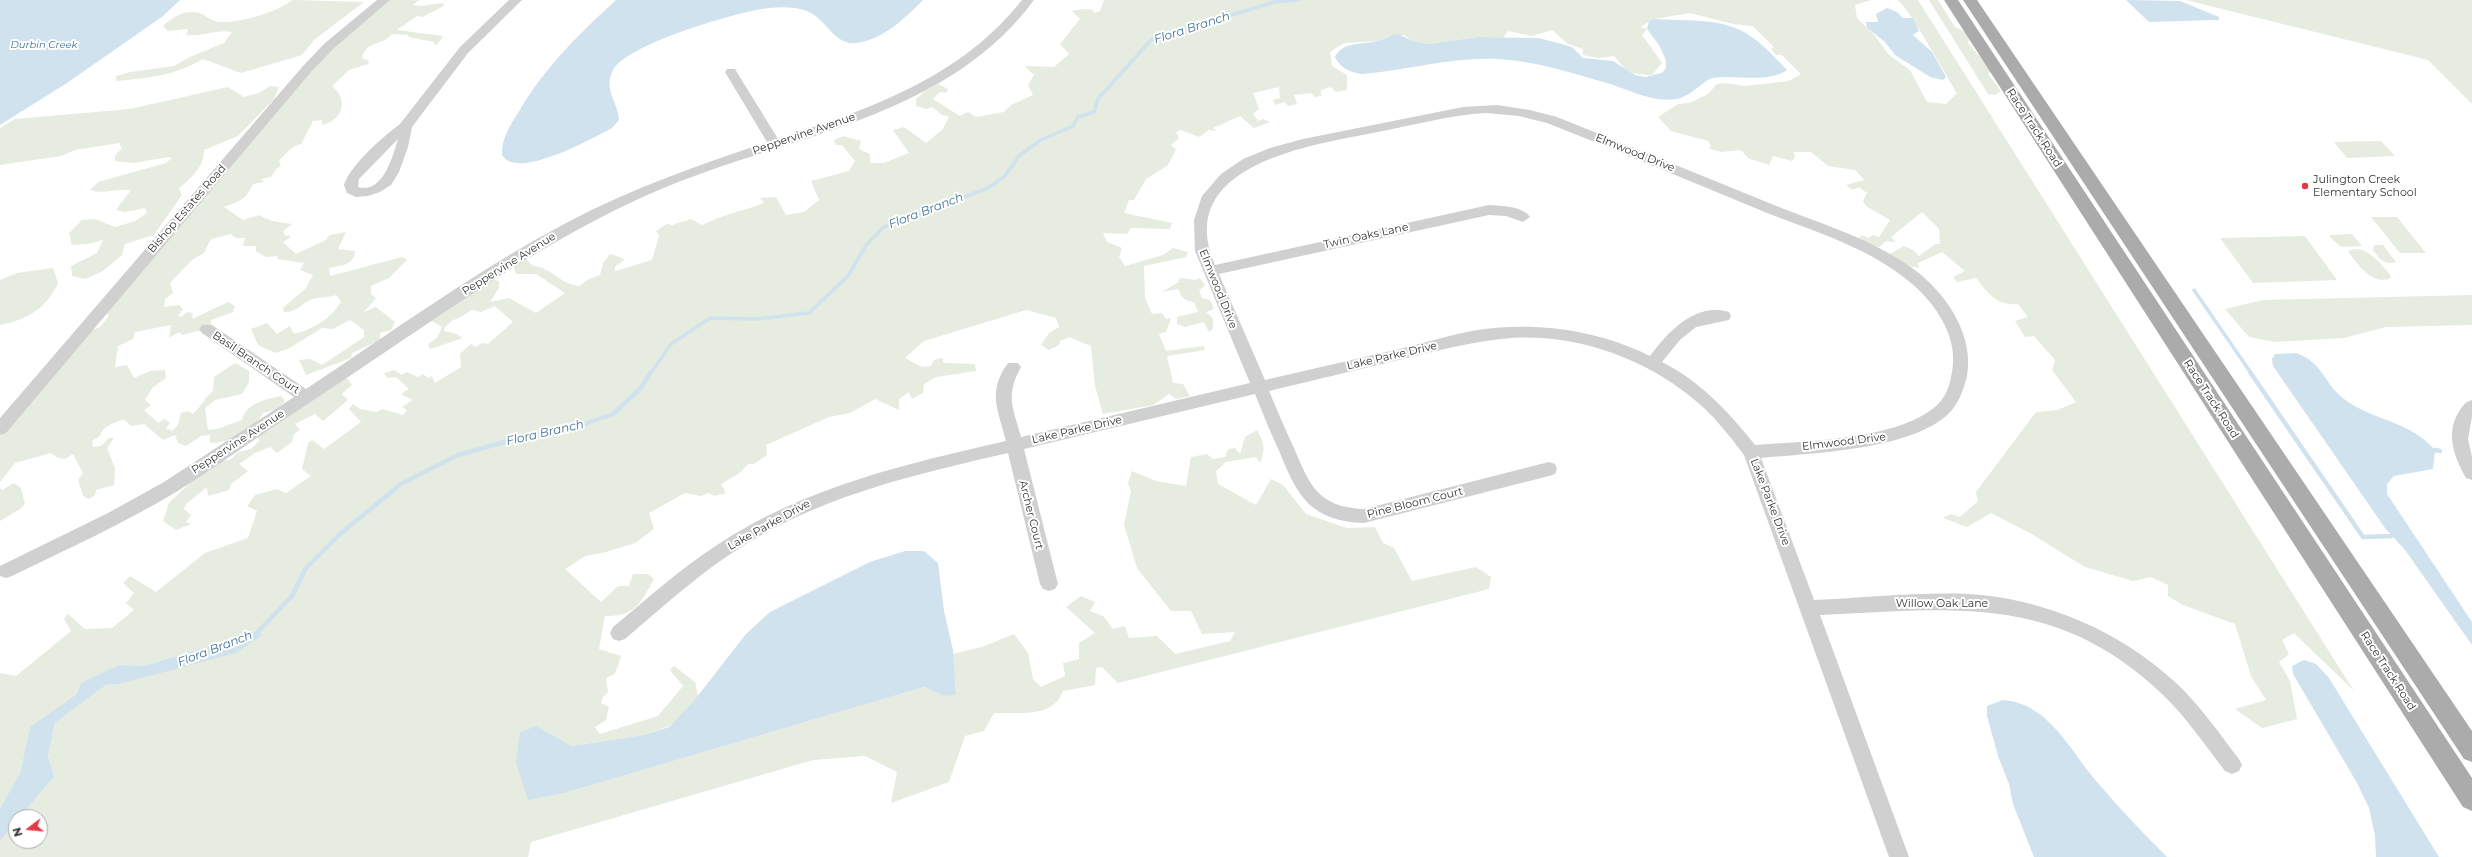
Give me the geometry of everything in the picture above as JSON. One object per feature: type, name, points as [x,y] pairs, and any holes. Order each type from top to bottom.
[{"type":"main road","name":"Race Track Road","points":[[1951,0],[2472,799]]},
{"type":"main road","name":"Race Track Road","points":[[1970,0],[2472,751]]},
{"type":"main road","points":[[2011,92],[2032,92]]},
{"type":"main road","points":[[2040,136],[2060,135]]},
{"type":"main road","points":[[2108,241],[2142,257]]},
{"type":"street","name":"Bishop Estates Road","points":[[0,428],[307,69],[328,46],[384,0]]},
{"type":"street","points":[[405,127],[406,135],[390,177],[378,189],[363,193],[355,192],[349,184],[352,176],[394,134],[405,127],[464,50],[516,0]]},
{"type":"street","name":"Peppervine Avenue","points":[[6,571],[144,502],[507,264],[569,227],[651,188],[886,104],[938,79],[960,65],[998,35],[1028,0]]},
{"type":"street","points":[[731,72],[775,144]]},
{"type":"street","name":"Elmwood Drive","points":[[1259,387],[1210,271],[1200,242],[1200,223],[1205,205],[1222,181],[1257,157],[1288,146],[1463,111],[1500,109],[1542,117],[1867,248],[1915,279],[1936,300],[1946,314],[1959,346],[1961,374],[1950,399],[1931,419],[1905,432],[1873,440],[1751,452]]},
{"type":"street","name":"Twin Oaks Lane","points":[[1210,271],[1489,210],[1507,211],[1523,217]]},
{"type":"street","points":[[1653,363],[1682,327],[1705,317],[1724,316]]},
{"type":"street","name":"Basil Branch Court","points":[[207,329],[306,397]]},
{"type":"street","name":"Lake Parke Drive","points":[[619,633],[700,565],[739,540],[803,506],[850,486],[892,474],[1013,445],[1472,337],[1510,332],[1550,333],[1590,339],[1630,352],[1653,363],[1684,382],[1716,409],[1751,452],[1809,608],[1898,857]]},
{"type":"street","name":"Archer Court","points":[[1013,367],[1006,377],[1002,394],[1013,445],[1049,584]]},
{"type":"street","name":"Pine Bloom Court","points":[[1259,387],[1303,489],[1318,503],[1337,513],[1355,516],[1373,514],[1549,469]]},
{"type":"street","points":[[2472,406],[2464,416],[2460,427],[2460,440],[2463,453],[2472,473]]},
{"type":"street","name":"Willow Oak Lane","points":[[1809,608],[1970,602],[2018,609],[2069,625],[2104,642],[2160,682],[2190,710],[2232,765]]},
{"type":"shaded area","points":[[293,0],[364,2],[314,40],[302,55],[241,73],[203,59],[171,73],[116,81],[116,76],[130,72],[174,66],[190,57],[224,43],[232,32],[220,31],[198,35],[186,35],[188,29],[168,31],[163,26],[184,13],[194,12],[202,14],[219,22],[238,21],[267,13]]},
{"type":"shaded area","points":[[389,0],[419,0],[413,5],[417,6],[445,4],[424,17],[417,16],[397,30],[443,36],[437,45],[434,44],[434,42],[409,37],[408,35],[392,34],[388,38],[367,48],[362,58],[369,61],[368,64],[349,70],[332,86],[341,97],[342,103],[339,114],[335,119],[322,125],[322,120],[313,121],[301,144],[292,148],[283,156],[279,161],[281,166],[276,169],[271,177],[261,179],[264,182],[253,184],[245,197],[224,207],[243,220],[259,215],[272,221],[292,224],[283,231],[285,236],[289,235],[291,237],[283,242],[296,254],[326,240],[330,235],[346,232],[338,249],[355,251],[354,256],[352,260],[346,264],[329,268],[330,276],[402,257],[407,260],[389,278],[371,286],[371,294],[376,298],[364,312],[376,307],[395,322],[391,330],[380,333],[380,340],[352,353],[351,358],[306,375],[299,360],[310,359],[322,365],[364,337],[364,330],[350,320],[333,329],[322,328],[288,349],[275,353],[258,345],[251,329],[267,323],[277,334],[290,326],[294,334],[301,332],[315,326],[327,318],[333,313],[341,301],[336,295],[315,298],[292,311],[284,312],[283,308],[306,288],[313,275],[300,270],[304,263],[277,259],[278,256],[266,257],[256,251],[256,246],[243,246],[245,238],[236,238],[231,234],[211,239],[204,253],[192,260],[170,283],[173,293],[165,299],[164,307],[179,305],[183,309],[178,316],[181,317],[187,312],[193,313],[192,319],[228,302],[235,306],[233,312],[211,320],[211,325],[206,329],[182,335],[179,332],[169,338],[171,325],[135,332],[133,339],[118,346],[115,367],[127,365],[134,378],[150,371],[165,370],[166,378],[152,388],[145,400],[151,405],[144,410],[158,423],[165,419],[170,423],[166,428],[172,431],[178,425],[181,413],[188,411],[193,414],[213,391],[214,377],[235,363],[249,371],[249,382],[242,394],[215,400],[205,408],[208,430],[217,429],[242,420],[244,414],[252,406],[263,400],[281,396],[285,401],[275,410],[263,413],[253,425],[240,435],[218,442],[210,443],[210,435],[201,436],[186,446],[178,443],[175,435],[163,440],[144,424],[131,426],[124,419],[110,425],[104,429],[100,436],[92,441],[93,447],[101,446],[109,438],[114,438],[107,448],[115,468],[114,485],[96,490],[95,495],[89,499],[83,496],[78,480],[83,473],[73,454],[65,459],[58,458],[51,453],[15,463],[0,482],[0,436],[92,330],[100,327],[109,316],[106,313],[326,54]]},
{"type":"shaded area","points":[[1104,0],[1871,0],[1855,5],[1857,18],[1875,36],[1889,55],[1910,70],[1927,102],[1946,104],[1957,93],[1910,15],[1897,0],[1918,0],[2354,691],[2294,633],[2282,640],[2289,654],[2279,662],[2290,681],[2297,719],[2262,728],[2235,709],[2266,700],[2251,676],[2235,624],[2183,605],[2168,596],[2168,585],[2151,577],[2133,581],[2085,567],[2030,533],[1991,513],[1967,527],[1943,518],[1951,514],[1960,517],[1978,501],[1976,492],[2036,412],[2058,410],[2076,402],[2052,370],[2055,360],[2034,336],[2025,337],[2015,321],[2028,317],[2018,304],[1998,301],[1976,278],[1957,282],[1953,277],[1965,271],[1942,252],[1918,263],[1919,268],[1909,266],[1890,254],[1904,246],[1913,250],[1919,256],[1935,244],[1940,244],[1939,229],[1922,212],[1891,237],[1896,242],[1886,241],[1879,247],[1870,245],[1859,238],[1862,235],[1868,238],[1873,235],[1879,237],[1890,220],[1866,206],[1863,201],[1867,193],[1859,187],[1852,190],[1846,185],[1864,180],[1855,170],[1828,166],[1811,152],[1793,152],[1795,157],[1792,161],[1773,156],[1769,165],[1748,158],[1741,150],[1721,152],[1708,148],[1711,146],[1708,141],[1671,131],[1658,117],[1678,104],[1690,103],[1708,94],[1717,84],[1725,83],[1745,86],[1789,81],[1801,74],[1782,55],[1776,55],[1771,49],[1774,47],[1753,26],[1733,24],[1690,13],[1654,19],[1640,27],[1647,29],[1642,35],[1662,63],[1652,75],[1630,72],[1622,66],[1614,56],[1598,58],[1583,55],[1583,49],[1568,44],[1552,30],[1531,36],[1508,31],[1504,37],[1478,37],[1429,44],[1413,41],[1404,35],[1389,36],[1377,41],[1344,43],[1330,52],[1332,66],[1347,75],[1347,90],[1336,92],[1331,87],[1321,90],[1321,96],[1315,97],[1311,93],[1294,95],[1297,104],[1288,106],[1285,102],[1275,105],[1273,100],[1280,98],[1279,87],[1253,93],[1259,109],[1253,114],[1258,121],[1263,119],[1270,122],[1254,128],[1240,116],[1213,128],[1217,131],[1209,130],[1199,137],[1181,130],[1176,132],[1179,138],[1171,145],[1176,150],[1168,165],[1146,179],[1134,200],[1129,200],[1124,213],[1172,223],[1170,229],[1131,228],[1127,234],[1103,233],[1107,242],[1122,248],[1119,257],[1125,266],[1163,255],[1173,248],[1188,252],[1186,257],[1144,266],[1145,298],[1152,314],[1162,313],[1166,319],[1171,318],[1166,332],[1159,334],[1166,351],[1204,346],[1205,350],[1167,356],[1173,383],[1183,384],[1190,396],[1176,399],[1169,394],[1153,405],[1103,414],[1095,386],[1091,346],[1069,337],[1060,341],[1059,345],[1049,350],[1041,345],[1049,333],[1059,327],[1056,318],[1026,310],[924,341],[905,358],[922,367],[931,366],[934,360],[942,358],[944,363],[975,364],[976,371],[936,377],[924,384],[923,393],[912,399],[909,392],[899,399],[899,410],[875,399],[850,413],[829,417],[766,445],[767,455],[754,464],[748,464],[741,472],[721,484],[726,493],[714,496],[709,493],[701,496],[685,493],[649,513],[654,529],[635,543],[606,552],[585,556],[565,569],[601,602],[618,586],[629,586],[633,574],[648,574],[654,579],[641,601],[630,611],[615,616],[605,616],[599,649],[621,656],[615,674],[606,678],[608,692],[603,697],[601,703],[609,707],[606,720],[595,727],[600,734],[658,716],[683,686],[670,670],[674,666],[695,682],[698,696],[683,714],[669,726],[644,735],[572,746],[537,726],[568,792],[924,687],[944,696],[956,694],[953,654],[982,647],[1014,634],[1028,653],[1033,679],[1041,687],[1065,676],[1063,663],[1079,659],[1079,643],[1095,633],[1066,607],[1081,596],[1095,602],[1090,611],[1103,616],[1113,629],[1125,626],[1129,638],[1157,636],[1175,654],[1230,641],[1235,632],[1202,634],[1191,611],[1171,611],[1137,568],[1124,525],[1131,492],[1128,483],[1132,471],[1156,481],[1186,486],[1191,457],[1207,454],[1213,459],[1225,457],[1228,449],[1235,448],[1240,454],[1245,437],[1257,430],[1264,450],[1260,463],[1256,457],[1226,462],[1216,471],[1218,484],[1256,505],[1271,479],[1283,485],[1306,514],[1347,528],[1375,527],[1383,543],[1394,548],[1412,581],[1476,567],[1491,577],[1489,589],[1118,683],[1102,667],[1096,668],[1095,685],[1063,691],[1058,700],[1052,706],[1043,710],[1024,713],[994,713],[984,731],[965,736],[949,782],[891,803],[897,772],[865,756],[813,760],[531,842],[528,857],[0,857],[0,841],[8,832],[8,849],[48,849],[48,809],[27,809],[54,777],[48,756],[55,723],[106,685],[119,684],[249,634],[144,666],[119,665],[30,727],[20,773],[0,808],[0,673],[16,676],[71,631],[64,619],[68,614],[85,629],[112,628],[134,610],[126,603],[134,593],[123,583],[130,576],[156,592],[205,553],[248,538],[257,511],[247,506],[255,495],[277,489],[286,493],[311,476],[302,469],[308,443],[312,440],[324,449],[361,422],[349,409],[353,404],[360,409],[377,412],[382,409],[403,415],[407,410],[402,407],[413,400],[401,394],[409,389],[396,377],[387,378],[384,373],[394,370],[402,375],[407,372],[418,377],[423,374],[428,378],[432,376],[435,383],[461,367],[460,354],[471,344],[475,347],[482,343],[488,344],[513,322],[495,306],[481,312],[472,310],[453,320],[444,328],[444,331],[454,333],[463,338],[430,349],[428,344],[437,338],[442,327],[432,321],[491,279],[499,281],[499,288],[490,302],[509,298],[536,313],[565,293],[536,274],[516,274],[513,266],[527,260],[533,266],[545,269],[573,285],[580,286],[587,280],[600,275],[603,263],[610,254],[625,259],[615,267],[615,271],[652,260],[659,236],[656,231],[667,224],[672,225],[691,219],[702,225],[717,218],[764,203],[760,198],[776,197],[786,215],[804,212],[819,200],[811,181],[849,171],[855,161],[842,145],[836,145],[834,140],[843,136],[861,141],[859,149],[870,154],[870,163],[884,163],[909,153],[893,130],[904,127],[926,143],[943,129],[949,116],[942,115],[932,107],[926,109],[916,106],[916,99],[925,91],[938,84],[948,89],[946,93],[940,92],[933,99],[960,116],[968,112],[976,117],[1004,112],[1011,105],[1033,95],[1028,85],[1034,75],[1025,66],[1054,67],[1069,54],[1060,44],[1080,19],[1072,11],[1083,9],[1093,10],[1094,13],[1100,11]]},
{"type":"shaded area","points":[[1929,0],[1938,0],[1955,27],[1965,32],[1970,39],[1968,43],[1989,66],[1991,70],[1988,74],[2001,91],[1995,95],[1988,94]]},
{"type":"shaded area","points":[[2186,0],[2472,0],[2472,104],[2428,60]]},
{"type":"shaded area","points":[[270,86],[279,87],[274,99],[238,136],[204,150],[202,162],[196,172],[179,189],[182,195],[154,235],[125,244],[122,255],[103,271],[85,279],[72,276],[71,266],[97,253],[103,240],[88,244],[72,245],[69,233],[82,220],[95,219],[115,227],[135,221],[147,213],[145,208],[125,212],[116,210],[131,190],[100,192],[90,190],[98,182],[166,163],[172,158],[169,157],[134,163],[115,161],[115,156],[122,148],[119,143],[75,150],[61,156],[0,165],[0,128],[15,119],[130,109],[228,87],[244,97],[259,93]]},
{"type":"shaded area","points":[[2381,141],[2395,156],[2347,158],[2334,142]]},
{"type":"shaded area","points":[[2371,217],[2397,217],[2426,253],[2400,253]]},
{"type":"shaded area","points":[[2352,234],[2362,246],[2341,247],[2330,237],[2330,235]]},
{"type":"shaded area","points":[[2305,236],[2337,280],[2253,283],[2220,238]]},
{"type":"shaded area","points":[[2374,245],[2383,245],[2396,262],[2388,263],[2382,260],[2373,250]]},
{"type":"shaded area","points":[[2358,249],[2368,253],[2376,260],[2391,276],[2389,279],[2377,279],[2361,268],[2349,253],[2349,250]]},
{"type":"shaded area","points":[[53,268],[58,283],[42,306],[35,312],[19,320],[0,325],[0,280],[17,273]]},
{"type":"shaded area","points":[[1181,278],[1195,280],[1200,278],[1205,286],[1199,290],[1202,298],[1210,300],[1214,309],[1206,312],[1213,318],[1213,329],[1209,332],[1204,322],[1185,327],[1177,324],[1177,317],[1198,312],[1194,302],[1184,298],[1178,289],[1162,292],[1179,282],[1178,280]]},
{"type":"shaded area","points":[[2472,295],[2472,325],[2386,327],[2344,338],[2275,342],[2249,337],[2225,309],[2263,300]]},
{"type":"shaded area","points":[[347,378],[352,385],[342,394],[348,400],[323,421],[315,414],[295,424],[300,430],[294,434],[292,442],[277,453],[270,447],[255,453],[239,464],[248,471],[231,484],[229,490],[208,496],[207,487],[186,504],[184,509],[191,515],[186,522],[191,524],[176,530],[163,521],[169,503],[196,477],[218,461],[230,460],[238,452],[251,449],[260,440],[256,437],[341,379]]},
{"type":"shaded area","points":[[14,483],[21,488],[25,504],[20,509],[0,521],[0,488],[2,490]]},
{"type":"water","name":"Durbin Creek","points":[[0,0],[180,0],[163,16],[67,83],[0,125]]},
{"type":"water","points":[[616,0],[923,0],[901,21],[884,33],[875,38],[856,43],[848,43],[842,40],[836,36],[820,19],[807,11],[784,7],[762,9],[728,17],[659,41],[638,50],[622,60],[613,70],[610,77],[610,89],[619,120],[612,128],[573,148],[538,161],[523,163],[510,162],[502,155],[503,144],[509,128],[528,97],[562,53]]},
{"type":"water","points":[[2126,0],[2180,1],[2219,17],[2219,20],[2149,22]]},
{"type":"water","points":[[1887,8],[1897,12],[1903,18],[1913,18],[1919,31],[1913,35],[1932,52],[1946,77],[1943,80],[1930,77],[1895,55],[1885,42],[1867,28],[1866,22],[1878,22],[1876,14]]},
{"type":"water","points":[[1654,19],[1709,22],[1731,26],[1747,33],[1765,48],[1787,70],[1770,77],[1722,77],[1709,79],[1688,95],[1677,99],[1668,100],[1650,98],[1607,83],[1553,68],[1512,60],[1464,60],[1363,74],[1346,69],[1337,61],[1335,57],[1343,48],[1353,44],[1377,41],[1398,34],[1413,41],[1429,44],[1478,37],[1539,38],[1572,47],[1583,58],[1613,61],[1635,75],[1645,77],[1662,73],[1666,68],[1666,60],[1659,45],[1647,29],[1649,21]]},
{"type":"water","points":[[2296,353],[2312,362],[2337,393],[2344,399],[2367,412],[2414,432],[2435,450],[2433,469],[2394,476],[2387,484],[2387,494],[2472,622],[2472,645],[2405,550],[2385,528],[2273,366],[2272,359],[2275,354]]},
{"type":"water","points":[[905,551],[924,551],[938,563],[944,611],[953,650],[956,695],[944,696],[924,687],[568,792],[528,800],[516,762],[520,732],[537,726],[572,746],[644,735],[669,727],[693,702],[746,634],[770,612],[870,562]]},
{"type":"water","points":[[249,634],[264,634],[236,653],[119,684],[106,685],[55,723],[48,756],[54,777],[27,809],[8,809],[8,832],[0,841],[0,808],[20,773],[30,727],[77,694],[81,683],[119,665],[144,666]]},
{"type":"water","points":[[2304,660],[2316,664],[2329,678],[2439,857],[2376,857],[2375,836],[2369,808],[2357,783],[2293,674],[2292,666]]},
{"type":"water","points":[[2003,700],[2019,703],[2046,719],[2058,731],[2106,793],[2167,857],[2034,857],[2013,804],[2009,784],[1998,756],[1987,716],[1987,706]]},
{"type":"waterway","name":"Flora Branch","points":[[651,373],[671,344],[710,318],[755,319],[809,313],[848,276],[867,244],[884,227],[988,188],[1004,177],[1020,155],[1041,140],[1073,126],[1078,117],[1094,112],[1098,99],[1152,39],[1274,2],[1298,0]]},
{"type":"waterway","points":[[2194,290],[2251,373]]},
{"type":"waterway","name":"Flora Branch","points":[[253,637],[292,596],[306,568],[340,534],[401,484],[458,455],[522,437],[571,429],[613,414],[640,389],[651,372]]},
{"type":"waterway","points":[[2250,372],[2363,537],[2391,536]]},
{"type":"waterway","points":[[2435,450],[2440,451]]},
{"type":"place","name":"Julington Creek Elementary School","points":[[2305,186]]}]
